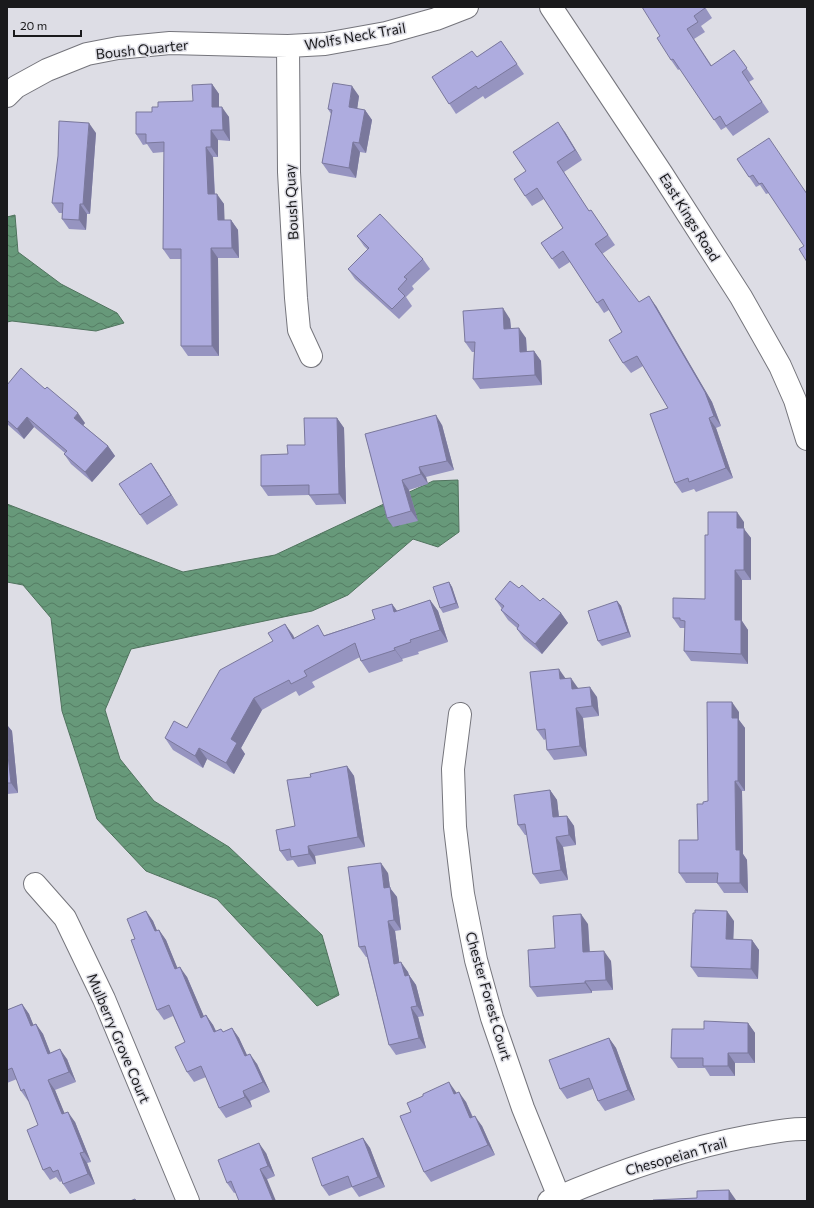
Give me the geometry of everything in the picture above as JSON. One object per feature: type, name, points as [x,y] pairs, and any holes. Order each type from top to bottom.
[{"type":"street","name":"Wolfs Neck Trail","points":[[215,44],[242,46],[288,46],[325,44],[386,33],[436,19],[467,7]]},
{"type":"street","name":"East Kings Road","points":[[551,7],[662,174],[741,297],[780,366],[795,400],[807,439]]},
{"type":"street","name":"Boush Quarter","points":[[7,96],[16,86],[47,70],[88,54],[118,48],[170,43],[215,44]]},
{"type":"street","name":"Boush Quay","points":[[288,46],[289,172],[296,298],[299,330],[311,356]]},
{"type":"street","name":"Chester Forest Court","points":[[460,714],[453,769],[455,827],[463,894],[476,960],[492,1018],[554,1199]]},
{"type":"street","name":"Mulberry Grove Court","points":[[35,884],[65,918],[104,999],[188,1201]]},
{"type":"street","name":"Chesopeian Trail","points":[[554,1199],[655,1160],[718,1142],[793,1128],[807,1128]]},
{"type":"water","points":[[15,215],[18,252],[61,284],[117,313],[124,323],[96,331],[12,321],[7,322],[7,217]]},
{"type":"water","points":[[458,480],[459,532],[438,547],[413,539],[348,595],[312,611],[131,649],[105,710],[120,759],[154,801],[229,847],[322,935],[339,995],[317,1006],[217,899],[146,871],[97,819],[62,711],[51,618],[23,585],[7,582],[7,504],[183,572],[275,555],[433,481]]},
{"type":"building","points":[[642,7],[704,7],[705,8],[694,16],[698,22],[687,29],[711,66],[734,50],[747,68],[742,72],[762,102],[726,126],[720,116],[714,120],[673,59],[671,60],[657,38],[660,36]]},
{"type":"building","points":[[501,41],[517,64],[478,89],[476,86],[449,104],[432,77],[472,51],[477,57]]},
{"type":"building","points":[[333,83],[352,86],[349,107],[365,110],[359,143],[353,142],[349,168],[322,163],[332,110],[328,109]]},
{"type":"building","points":[[212,84],[212,107],[222,107],[223,130],[211,130],[211,147],[206,147],[208,194],[217,194],[218,220],[231,220],[232,248],[211,248],[212,346],[181,346],[181,249],[163,249],[164,142],[146,143],[146,134],[136,134],[136,112],[152,112],[152,107],[158,107],[158,102],[193,101],[192,85]]},
{"type":"building","points":[[59,121],[89,123],[83,204],[80,204],[79,220],[62,219],[63,203],[52,203],[58,156]]},
{"type":"building","points":[[558,122],[575,150],[557,162],[589,211],[591,210],[608,235],[595,244],[639,302],[649,296],[705,392],[714,416],[709,418],[726,468],[689,482],[688,478],[675,483],[650,414],[668,408],[637,356],[623,363],[609,340],[622,332],[603,299],[597,303],[563,251],[552,259],[541,243],[563,228],[537,188],[525,196],[514,179],[526,171],[513,152]]},
{"type":"building","points":[[769,138],[807,194],[807,262],[799,249],[804,246],[762,183],[759,184],[753,175],[749,177],[737,159]]},
{"type":"building","points":[[380,214],[423,259],[404,277],[407,279],[398,289],[405,296],[392,309],[348,269],[369,248],[357,236]]},
{"type":"building","points":[[503,308],[504,329],[519,328],[520,352],[534,351],[535,375],[473,379],[475,342],[465,342],[463,311]]},
{"type":"building","points":[[21,368],[45,389],[47,387],[78,413],[74,418],[108,446],[85,472],[64,454],[67,451],[27,417],[17,429],[7,420],[7,385]]},
{"type":"building","points":[[436,415],[447,461],[419,467],[421,474],[402,480],[411,511],[387,518],[365,434]]},
{"type":"building","points":[[304,418],[337,418],[339,494],[309,495],[309,485],[261,486],[261,455],[288,454],[287,445],[305,445]]},
{"type":"building","points":[[151,463],[171,495],[140,515],[119,484]]},
{"type":"building","points":[[708,512],[737,512],[737,528],[744,528],[744,570],[735,570],[735,620],[741,620],[741,654],[684,651],[685,621],[680,620],[680,618],[673,618],[673,598],[705,599],[705,535],[708,535]]},
{"type":"building","points":[[510,581],[519,588],[522,585],[540,601],[543,598],[561,613],[535,644],[517,629],[519,625],[501,610],[504,606],[495,599]]},
{"type":"building","points":[[449,582],[456,603],[440,608],[433,587]]},
{"type":"building","points":[[430,600],[440,630],[410,640],[411,642],[394,648],[395,650],[361,661],[355,643],[304,671],[307,676],[291,684],[289,680],[254,698],[231,739],[237,743],[226,763],[199,748],[195,756],[165,738],[174,721],[187,728],[220,670],[273,641],[268,633],[285,624],[293,639],[318,625],[324,636],[375,619],[372,610],[392,604],[394,612]]},
{"type":"building","points":[[617,601],[628,632],[598,641],[588,611]]},
{"type":"building","points":[[559,669],[560,679],[571,678],[572,689],[590,687],[592,706],[576,708],[580,746],[547,750],[545,729],[537,730],[530,672]]},
{"type":"building","points":[[707,702],[732,702],[732,718],[738,718],[738,781],[735,781],[736,850],[740,850],[740,883],[717,883],[718,873],[679,873],[679,840],[698,840],[697,804],[703,804],[703,802],[708,801]]},
{"type":"building","points":[[7,746],[11,783],[7,783]]},
{"type":"building","points":[[347,766],[358,837],[308,846],[309,854],[291,857],[290,849],[280,851],[276,830],[295,826],[287,780],[311,777],[310,774]]},
{"type":"building","points":[[550,790],[553,817],[567,816],[569,835],[556,837],[561,870],[533,874],[525,824],[518,825],[514,795]]},
{"type":"building","points":[[381,863],[384,888],[390,887],[394,920],[388,921],[394,964],[401,962],[405,976],[409,975],[417,1006],[411,1007],[419,1038],[389,1045],[365,946],[359,947],[348,867]]},
{"type":"building","points":[[695,910],[727,911],[726,939],[752,940],[751,969],[691,967],[693,913],[695,913]]},
{"type":"building","points":[[146,911],[155,931],[159,930],[175,969],[180,967],[201,1018],[206,1015],[214,1032],[221,1029],[223,1032],[232,1028],[245,1056],[250,1054],[263,1082],[243,1091],[245,1097],[219,1108],[201,1066],[187,1072],[175,1047],[185,1042],[169,1005],[157,1010],[131,940],[135,939],[127,919]]},
{"type":"building","points":[[581,914],[583,952],[604,951],[606,980],[530,987],[528,950],[555,948],[553,916]]},
{"type":"building","points":[[22,1004],[31,1026],[36,1024],[48,1054],[60,1049],[69,1072],[48,1080],[62,1114],[68,1112],[84,1152],[80,1153],[88,1174],[63,1184],[58,1170],[53,1172],[50,1167],[43,1170],[27,1130],[38,1125],[24,1089],[21,1091],[12,1068],[7,1070],[7,1010]]},
{"type":"building","points":[[704,1021],[748,1023],[748,1053],[728,1053],[728,1066],[703,1066],[703,1058],[671,1058],[672,1029],[704,1029]]},
{"type":"building","points":[[609,1038],[628,1090],[598,1101],[589,1078],[560,1089],[549,1060]]},
{"type":"building","points":[[449,1082],[454,1094],[459,1092],[470,1118],[475,1116],[488,1145],[424,1172],[400,1116],[411,1112],[407,1103]]},
{"type":"building","points":[[363,1138],[378,1177],[352,1187],[348,1176],[322,1186],[312,1158]]},
{"type":"building","points":[[259,1143],[268,1166],[260,1169],[273,1201],[239,1201],[231,1181],[227,1183],[218,1160]]},
{"type":"building","points":[[729,1190],[729,1201],[653,1201],[697,1198],[697,1191]]}]
